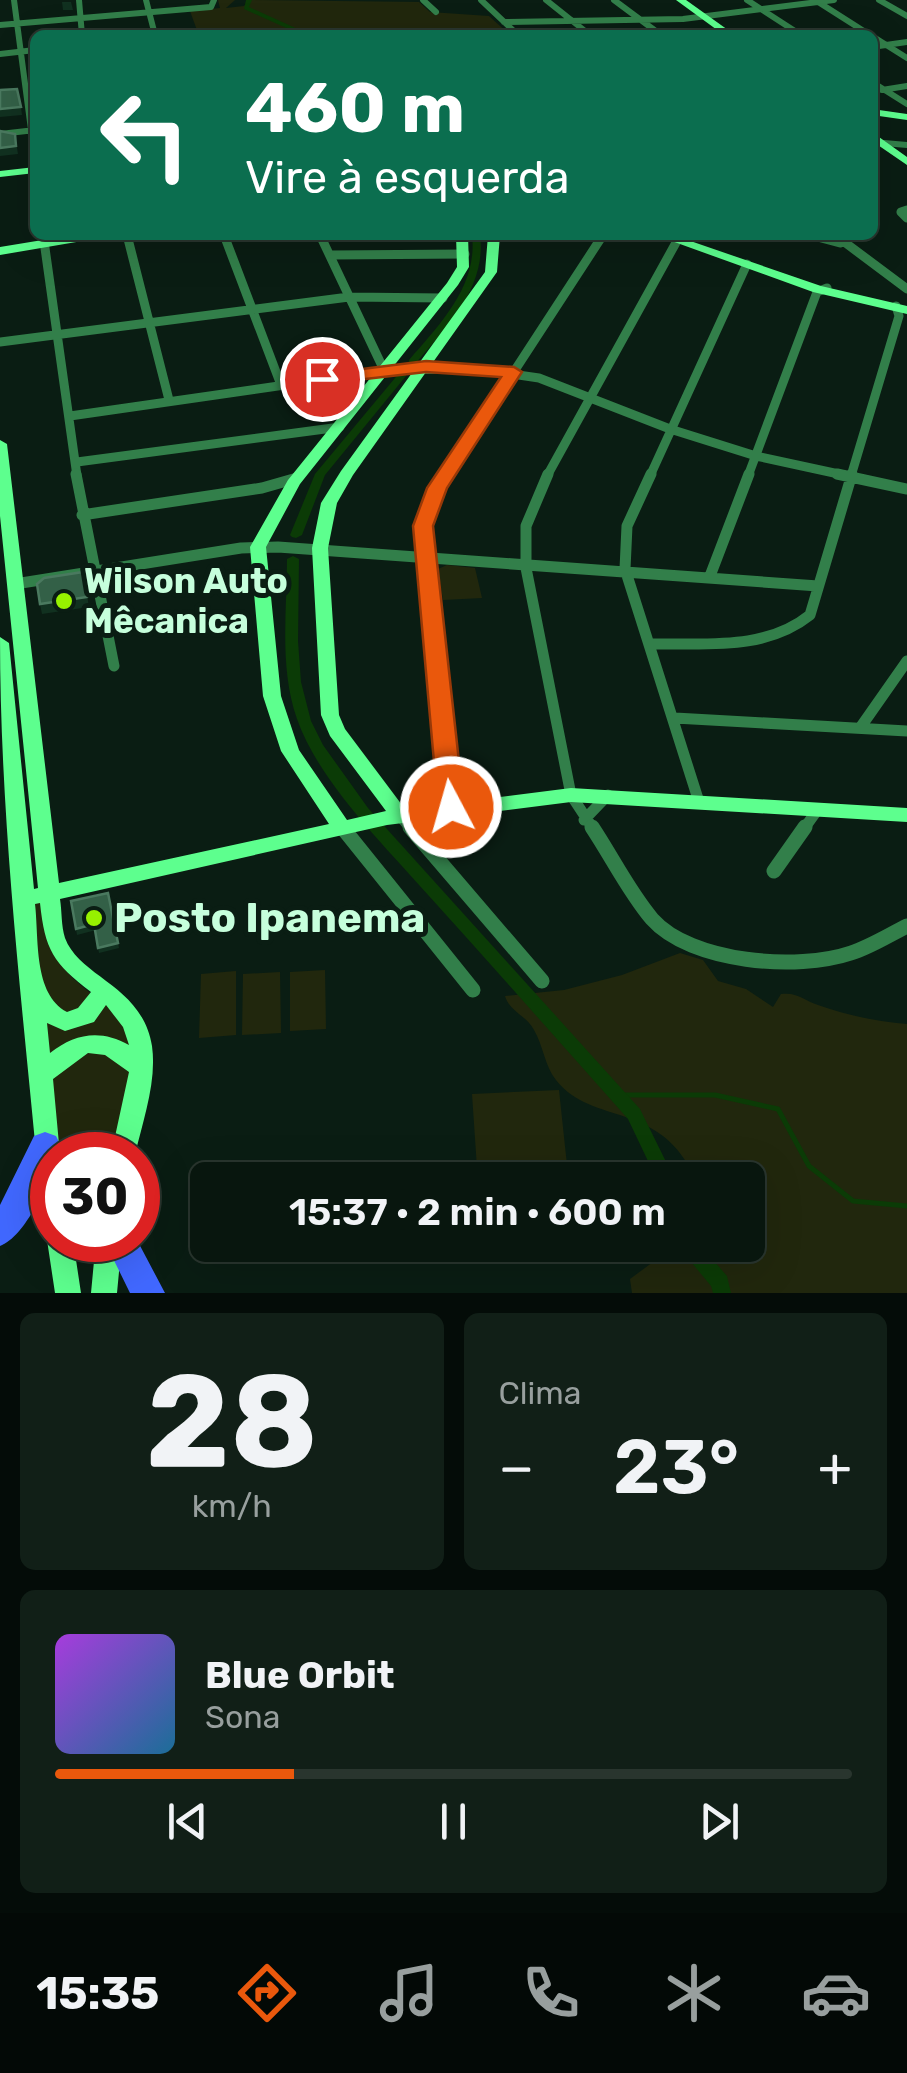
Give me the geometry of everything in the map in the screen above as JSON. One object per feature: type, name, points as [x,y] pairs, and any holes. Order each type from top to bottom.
[{"type":"highway","points":[[0,1231],[20,1204],[30,1181]]},
{"type":"highway","points":[[132,1262],[148,1293]]},
{"type":"street","points":[[14,0],[30,117]]},
{"type":"street","points":[[78,0],[81,30]]},
{"type":"street","points":[[146,0],[154,30]]},
{"type":"street","points":[[423,0],[436,12]]},
{"type":"street","points":[[482,0],[513,30]]},
{"type":"street","points":[[546,0],[584,30]]},
{"type":"street","points":[[614,0],[655,30]]},
{"type":"street","points":[[680,0],[723,30]]},
{"type":"street","points":[[748,0],[793,30]]},
{"type":"street","points":[[504,22],[704,16],[834,0]]},
{"type":"street","points":[[879,0],[907,16]]},
{"type":"street","points":[[816,1],[862,30]]},
{"type":"street","points":[[0,25],[214,3]]},
{"type":"street","points":[[878,40],[907,58]]},
{"type":"street","points":[[878,46],[907,42]]},
{"type":"street","points":[[0,54],[30,51]]},
{"type":"street","points":[[878,86],[907,104]]},
{"type":"street","points":[[878,90],[907,86]]},
{"type":"street","points":[[12,90],[30,88]]},
{"type":"street","points":[[878,113],[907,117]]},
{"type":"street","points":[[0,134],[30,131]]},
{"type":"street","points":[[878,139],[907,162]]},
{"type":"street","points":[[884,143],[907,145]]},
{"type":"street","points":[[0,174],[30,171]]},
{"type":"street","points":[[907,210],[901,212],[907,218]]},
{"type":"street","points":[[0,251],[37,240]]},
{"type":"street","points":[[44,240],[82,515],[114,666]]},
{"type":"street","points":[[129,240],[153,323],[168,400]]},
{"type":"street","points":[[226,240],[281,384]]},
{"type":"street","points":[[322,240],[383,369]]},
{"type":"street","points":[[463,240],[463,267],[283,496],[258,548],[272,696],[290,752],[324,803],[347,826],[473,990]]},
{"type":"street","points":[[494,240],[491,272],[346,474],[330,503],[316,548],[330,714],[337,731],[394,817],[542,981]]},
{"type":"street","points":[[442,808],[423,554],[429,502],[600,240]]},
{"type":"street","points":[[682,240],[592,396],[531,513],[526,563],[571,795],[584,820],[666,933],[716,955],[813,962],[853,953],[907,926]]},
{"type":"street","points":[[691,240],[747,264],[819,287],[903,305]]},
{"type":"street","points":[[692,240],[819,287]]},
{"type":"street","points":[[827,240],[848,246]]},
{"type":"street","points":[[841,240],[903,305]]},
{"type":"street","points":[[330,256],[465,254]]},
{"type":"street","points":[[699,802],[625,569],[627,526],[747,264]]},
{"type":"street","points":[[710,576],[819,287]]},
{"type":"street","points":[[0,342],[350,297],[442,298]]},
{"type":"street","points":[[651,644],[787,633],[810,615],[903,305]]},
{"type":"street","points":[[70,416],[383,369],[426,366],[514,372],[756,456],[907,489]]},
{"type":"street","points":[[350,376],[364,378],[370,387]]},
{"type":"street","points":[[76,462],[340,427]]},
{"type":"street","points":[[0,444],[4,522],[48,894],[60,951],[126,1007],[139,1027],[140,1067],[127,1132]]},
{"type":"street","points":[[82,515],[262,488],[297,478]]},
{"type":"street","points":[[262,488],[283,496]]},
{"type":"street","points":[[14,584],[278,547],[423,554],[818,586]]},
{"type":"street","points":[[0,643],[6,771],[24,899],[44,1132]]},
{"type":"street","points":[[860,728],[907,661]]},
{"type":"street","points":[[675,718],[907,730]]},
{"type":"street","points":[[24,899],[394,817],[442,808],[571,795],[907,815]]},
{"type":"street","points":[[584,820],[608,795]]},
{"type":"street","points":[[309,834],[325,819],[324,803]]},
{"type":"street","points":[[442,808],[420,818],[419,824],[443,868]]},
{"type":"street","points":[[774,870],[816,812]]},
{"type":"street","points":[[33,988],[48,1014],[64,1022],[86,1014],[105,990]]},
{"type":"street","points":[[39,1077],[68,1051],[90,1042],[114,1046],[140,1067]]},
{"type":"street","points":[[63,1262],[68,1293]]},
{"type":"street","points":[[104,1293],[107,1262]]},
{"type":"green space","points":[[218,0],[235,0],[226,8],[244,6],[249,0],[419,2],[430,12],[489,16],[504,30],[197,30],[190,11],[220,8]]},
{"type":"green space","points":[[447,565],[475,568],[482,598],[443,600],[438,569]]},
{"type":"green space","points":[[41,900],[58,960],[79,984],[129,1022],[133,1051],[121,1132],[53,1132],[33,901]]},
{"type":"green space","points":[[680,953],[703,960],[718,981],[746,989],[773,1007],[781,994],[792,994],[851,1015],[907,1024],[907,1293],[632,1293],[630,1279],[653,1262],[765,1262],[765,1162],[686,1162],[664,1137],[646,1125],[571,1094],[552,1075],[531,1025],[505,996],[564,990],[622,975]]},
{"type":"green space","points":[[325,970],[326,1029],[290,1031],[290,972]]},
{"type":"green space","points":[[236,971],[236,1035],[199,1038],[201,974]]},
{"type":"green space","points":[[280,972],[281,1033],[242,1035],[243,974]]},
{"type":"green space","points":[[559,1090],[567,1162],[477,1162],[472,1094]]},
{"type":"building","points":[[17,89],[21,107],[0,109],[0,90]]},
{"type":"building","points":[[0,131],[15,134],[16,146],[0,148]]},
{"type":"building","points":[[83,572],[87,597],[40,604],[37,584],[44,578]]},
{"type":"building","name":"Posto Ipanema","points":[[108,893],[118,943],[98,948],[94,924],[76,929],[71,901]]},
{"type":"waterway","points":[[249,0],[246,8],[297,30]]},
{"type":"waterway","points":[[412,362],[459,303],[475,269],[477,240]]},
{"type":"waterway","points":[[296,535],[320,474],[403,374]]},
{"type":"waterway","points":[[293,559],[295,682],[304,721],[316,745],[363,812],[634,1114],[657,1162]]},
{"type":"waterway","points":[[616,1095],[715,1095],[778,1109],[809,1166],[853,1201],[907,1206]]},
{"type":"waterway","points":[[703,1262],[720,1282],[722,1293]]},
{"type":"place","name":"Wilson Auto Mêcanica","points":[[64,601]]},
{"type":"place","name":"Posto Ipanema","points":[[94,918]]},
{"type":"route","points":[[322,379],[426,366],[514,372],[437,488],[423,526],[423,560],[451,807]]}]
